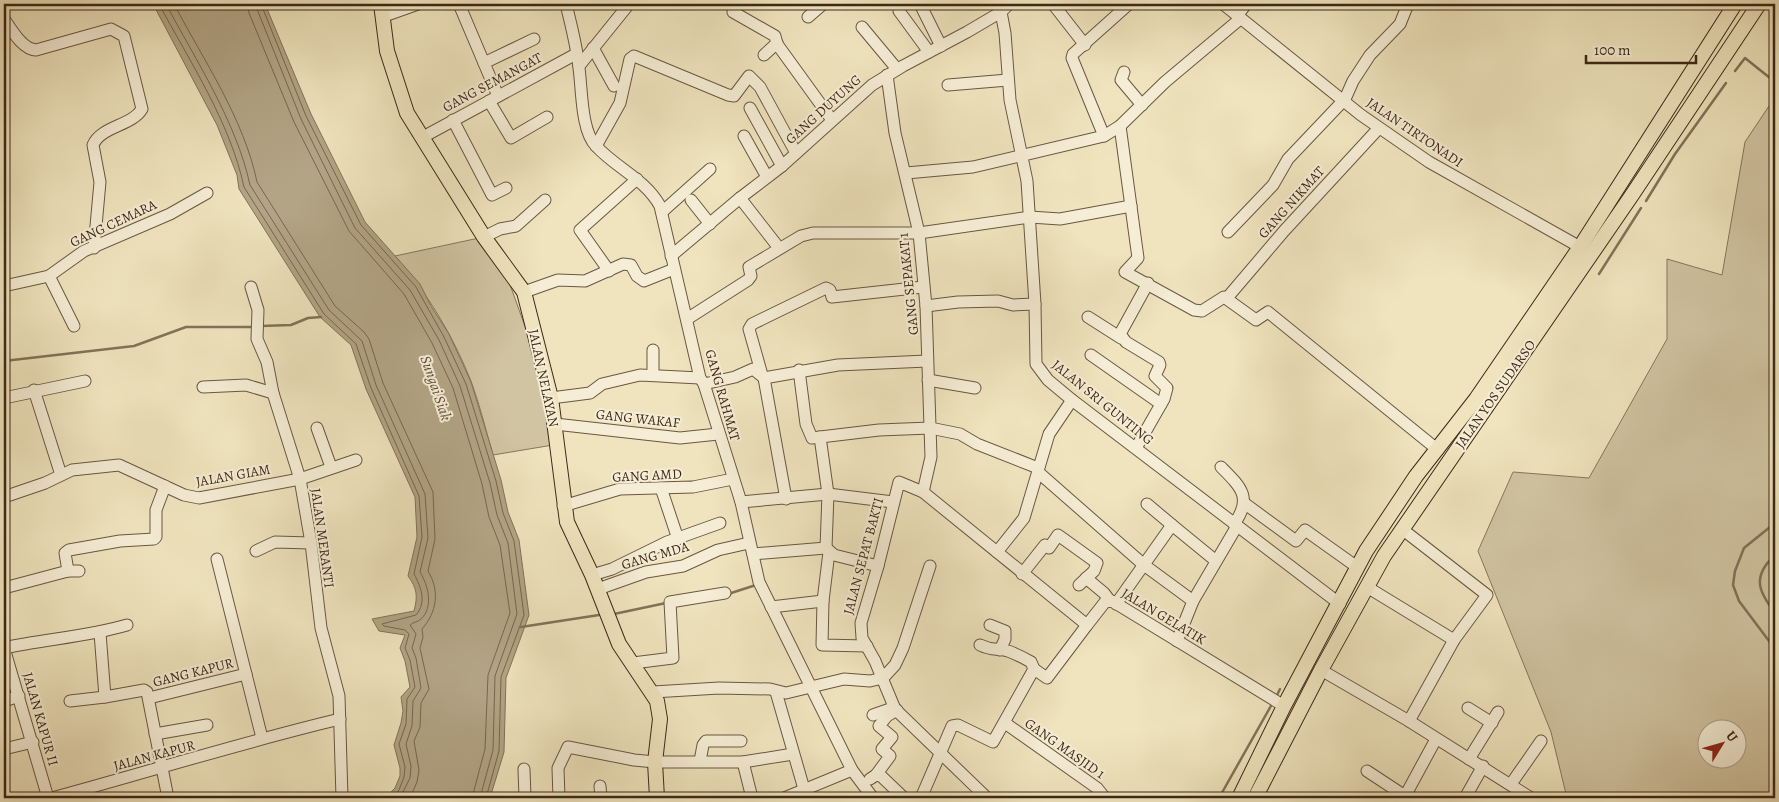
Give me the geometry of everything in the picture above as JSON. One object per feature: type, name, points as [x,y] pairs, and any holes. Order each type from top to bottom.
[{"type":"main road","name":"JALAN YOS SUDARSO","points":[[1255,798],[1278,702],[1340,604],[1357,567],[1416,476],[1438,450],[1580,247],[1735,4]]},
{"type":"main road","name":"JALAN YOS SUDARSO","points":[[1240,798],[1259,776],[1321,670],[1384,556],[1659,154],[1759,4]]},
{"type":"main road","name":"JALAN NELAYAN","points":[[383,10],[388,51],[401,98],[422,137],[484,237],[524,292],[551,398],[563,506],[570,529],[598,589],[619,644],[653,692],[657,701],[660,719],[655,762],[657,798]]},
{"type":"main road","points":[[1644,144],[1659,154]]},
{"type":"street","points":[[383,10],[418,4]]},
{"type":"street","points":[[459,4],[484,63],[494,99],[511,138],[547,117]]},
{"type":"street","name":"GANG RAHMAT","points":[[566,4],[579,66],[581,92],[589,137],[596,146],[637,179],[657,200],[662,212],[702,381],[741,502],[760,582],[852,770],[872,798]]},
{"type":"street","points":[[579,66],[629,4]]},
{"type":"street","points":[[808,17],[823,4]]},
{"type":"street","points":[[920,4],[941,46]]},
{"type":"street","points":[[1054,4],[1085,45]]},
{"type":"street","points":[[1104,136],[1072,58],[1073,54],[1129,4]]},
{"type":"street","name":"JALAN TIRTONADI","points":[[1223,4],[1238,18],[1379,128],[1429,162],[1580,247]]},
{"type":"street","points":[[906,173],[973,167],[1022,157],[1104,136],[1120,126],[1165,82],[1238,18],[1246,4]]},
{"type":"street","points":[[1228,232],[1273,185],[1288,159],[1344,99],[1370,54],[1400,24],[1408,4]]},
{"type":"street","name":"GANG DUYUNG","points":[[671,256],[740,198],[782,166],[832,120],[887,75],[1005,8]]},
{"type":"street","name":"JALAN SRI GUNTING","points":[[1005,8],[1008,80],[1022,157],[1030,217],[1036,364],[1048,380],[1072,400],[1340,604]]},
{"type":"street","points":[[899,11],[929,52]]},
{"type":"street","points":[[733,12],[775,36],[778,40],[777,43],[832,120]]},
{"type":"street","points":[[4,19],[24,45],[36,50],[111,29],[124,36],[142,108],[138,115],[105,134],[95,141],[93,145],[100,182],[94,248]]},
{"type":"street","points":[[862,27],[898,69]]},
{"type":"street","points":[[484,63],[534,39]]},
{"type":"street","points":[[764,55],[777,43]]},
{"type":"street","points":[[593,48],[614,86]]},
{"type":"street","name":"GANG SEMANGAT","points":[[422,137],[576,54]]},
{"type":"street","points":[[596,146],[620,103],[630,59],[634,56],[728,96],[734,96],[749,76],[764,94],[796,153]]},
{"type":"street","points":[[1124,72],[1121,80],[1142,105]]},
{"type":"street","name":"GANG SEPAKAT 1","points":[[887,75],[895,133],[919,232],[929,339],[927,361],[930,469],[923,492]]},
{"type":"street","points":[[948,85],[1008,80]]},
{"type":"street","points":[[750,108],[782,166]]},
{"type":"street","points":[[454,120],[492,195],[506,188]]},
{"type":"street","points":[[1120,126],[1138,258],[1125,272],[1194,310],[1202,310],[1224,297],[1256,320],[1268,312],[1438,450]]},
{"type":"street","name":"GANG NIKMAT","points":[[1226,298],[1284,231],[1379,128]]},
{"type":"street","points":[[744,136],[767,177]]},
{"type":"street","points":[[662,212],[710,169]]},
{"type":"street","points":[[609,271],[581,235],[580,230],[637,179]]},
{"type":"street","name":"GANG CEMARA","points":[[4,286],[49,276],[76,256],[170,214],[206,193]]},
{"type":"street","points":[[740,198],[779,248]]},
{"type":"street","points":[[484,237],[500,229],[516,226],[546,200]]},
{"type":"street","points":[[691,200],[710,224]]},
{"type":"street","points":[[686,318],[748,280],[751,276],[749,267],[801,236],[813,233],[919,232],[1030,217],[1060,219],[1131,206]]},
{"type":"street","points":[[524,292],[558,280],[585,281],[628,263],[637,276],[644,281],[674,269]]},
{"type":"street","points":[[49,276],[74,326]]},
{"type":"street","points":[[1121,338],[1120,334],[1148,283]]},
{"type":"street","name":"JALAN MERANTI","points":[[251,287],[258,310],[257,339],[267,362],[273,392],[300,479],[311,543],[317,609],[338,691],[342,798]]},
{"type":"street","points":[[786,499],[763,377],[748,330],[752,324],[826,288],[829,288],[832,297],[923,287]]},
{"type":"street","points":[[926,306],[968,302],[1035,304]]},
{"type":"street","points":[[1088,317],[1160,363],[1155,376],[1167,388],[1161,404],[1136,448]]},
{"type":"street","points":[[653,350],[653,375]]},
{"type":"street","points":[[1091,356],[1161,404]]},
{"type":"street","points":[[551,398],[590,393],[602,384],[640,375],[702,381],[735,377],[753,369],[763,377],[838,365],[927,361]]},
{"type":"street","points":[[799,370],[809,435],[812,438],[879,430],[930,428],[960,434],[977,444],[1038,470],[1144,565],[1193,601]]},
{"type":"street","points":[[928,380],[974,388]]},
{"type":"street","points":[[4,398],[34,390],[85,381]]},
{"type":"street","points":[[203,387],[246,385],[273,392]]},
{"type":"street","points":[[34,390],[61,475]]},
{"type":"street","points":[[997,552],[1024,518],[1049,434],[1072,400]]},
{"type":"street","name":"GANG WAKAF","points":[[555,424],[680,438],[718,434]]},
{"type":"street","points":[[317,428],[331,467]]},
{"type":"street","points":[[820,437],[828,494],[828,550],[823,602],[822,645],[867,646]]},
{"type":"street","name":"JALAN GIAM","points":[[4,497],[45,483],[79,468],[119,465],[189,497],[199,498],[300,479],[356,460]]},
{"type":"street","points":[[1177,641],[1193,601],[1243,512],[1244,502],[1239,488],[1221,467]]},
{"type":"street","name":"GANG AMD","points":[[563,506],[620,489],[693,487],[733,479]]},
{"type":"street","name":"JALAN SEPAT BAKTI","points":[[923,492],[899,482],[878,566],[861,623],[862,638],[883,678],[896,709],[987,798]]},
{"type":"street","points":[[4,588],[74,571],[65,553],[69,550],[154,538],[156,510],[165,486]]},
{"type":"street","points":[[661,488],[678,539]]},
{"type":"street","points":[[923,492],[1087,625]]},
{"type":"street","points":[[741,502],[828,494],[893,502]]},
{"type":"street","points":[[1244,502],[1296,541],[1305,530],[1357,567]]},
{"type":"street","points":[[1147,504],[1216,561]]},
{"type":"street","points":[[592,575],[678,539],[720,524]]},
{"type":"street","points":[[1022,574],[1045,545],[1049,548],[1058,535],[1096,563],[1094,571],[1083,582],[1104,593],[1113,602],[1144,565],[1172,525]]},
{"type":"street","points":[[1402,529],[1486,592],[1487,598],[1454,640],[1409,721]]},
{"type":"street","points":[[256,550],[275,542],[311,543]]},
{"type":"street","name":"GANG MDA","points":[[598,589],[646,572],[683,566],[718,550],[751,548],[828,550]]},
{"type":"street","points":[[828,550],[878,566]]},
{"type":"street","points":[[216,559],[234,620],[262,738]]},
{"type":"street","points":[[653,692],[719,688],[770,690],[786,693],[844,679],[872,681],[883,678],[895,665],[904,648],[930,566]]},
{"type":"street","points":[[1367,587],[1454,640]]},
{"type":"street","points":[[633,663],[673,658],[670,602],[725,593]]},
{"type":"street","points":[[771,607],[823,602]]},
{"type":"street","name":"JALAN GELATIK","points":[[1034,669],[1047,678],[1106,602],[1113,602],[1278,702]]},
{"type":"street","points":[[4,648],[31,642],[100,633],[127,625]]},
{"type":"street","points":[[990,625],[1005,631],[1005,639],[1000,650]]},
{"type":"street","points":[[100,633],[105,698]]},
{"type":"street","points":[[924,797],[939,760],[939,753],[954,725],[958,724],[994,742],[1034,669],[1031,662],[1007,651],[992,651],[980,645]]},
{"type":"street","name":"JALAN KAPUR II","points":[[4,648],[48,798]]},
{"type":"street","points":[[1321,670],[1409,721],[1469,760],[1483,766],[1531,798]]},
{"type":"street","name":"GANG KAPUR","points":[[148,698],[246,674]]},
{"type":"street","name":"GANG KAPUR","points":[[70,701],[105,698],[144,690],[148,698],[168,798]]},
{"type":"street","points":[[776,692],[804,789]]},
{"type":"street","points":[[4,701],[19,696]]},
{"type":"street","points":[[1468,708],[1492,723]]},
{"type":"street","points":[[873,715],[896,709]]},
{"type":"street","points":[[863,785],[876,775],[890,756],[882,749],[892,737],[878,726],[896,709]]},
{"type":"street","points":[[1469,760],[1498,712]]},
{"type":"street","name":"JALAN KAPUR","points":[[52,798],[262,738],[340,719]]},
{"type":"street","name":"GANG MASJID 1","points":[[1005,724],[1097,788],[1105,798]]},
{"type":"street","points":[[156,734],[206,725]]},
{"type":"street","points":[[1367,771],[1406,798],[1436,739]]},
{"type":"street","points":[[700,761],[703,745],[706,741],[741,741]]},
{"type":"street","points":[[1511,784],[1541,741]]},
{"type":"street","points":[[4,749],[33,742]]},
{"type":"street","points":[[559,798],[558,768],[568,747],[634,760],[655,762],[743,762],[793,754]]},
{"type":"street","points":[[743,762],[752,798]]},
{"type":"street","points":[[1465,798],[1483,766]]},
{"type":"street","points":[[524,769],[525,798]]},
{"type":"street","points":[[784,798],[852,770]]},
{"type":"street","points":[[876,775],[881,776],[904,798]]},
{"type":"street","points":[[600,786],[601,798]]},
{"type":"shaded area","points":[[1775,97],[1775,798],[1567,798],[1551,732],[1478,551],[1513,472],[1589,478],[1667,339],[1667,259],[1722,275],[1745,142]]},
{"type":"shaded area","points":[[479,238],[509,282],[535,354],[553,445],[493,455],[474,390],[464,364],[438,315],[418,284],[395,256]]},
{"type":"water","name":"Sungai Siak","points":[[153,4],[265,4],[311,114],[365,222],[420,284],[431,306],[449,334],[471,382],[501,480],[508,512],[519,540],[529,615],[506,678],[504,752],[490,798],[385,798],[395,788],[400,776],[400,768],[394,745],[403,711],[401,697],[410,687],[405,661],[400,648],[405,635],[379,631],[372,619],[414,611],[416,592],[408,576],[417,537],[415,497],[366,389],[351,345],[320,317],[239,189],[237,175],[217,125]]},
{"type":"waterway","points":[[1735,71],[1745,58],[1775,82]]},
{"type":"waterway","points":[[1646,201],[1675,154],[1726,83]]},
{"type":"waterway","points":[[1599,274],[1641,208]]},
{"type":"waterway","points":[[261,326],[291,325],[308,318],[321,317]]},
{"type":"waterway","points":[[4,361],[134,346],[186,327],[253,327]]},
{"type":"waterway","points":[[1775,523],[1744,548],[1735,571],[1733,585],[1739,601],[1775,649]]},
{"type":"waterway","points":[[1775,555],[1767,563],[1760,577],[1762,591],[1775,613]]},
{"type":"waterway","points":[[728,594],[756,585]]},
{"type":"waterway","points":[[614,614],[666,603]]},
{"type":"waterway","points":[[521,627],[599,615]]},
{"type":"waterway","points":[[1276,697],[1280,689]]},
{"type":"waterway","points":[[1219,798],[1272,704]]}]
